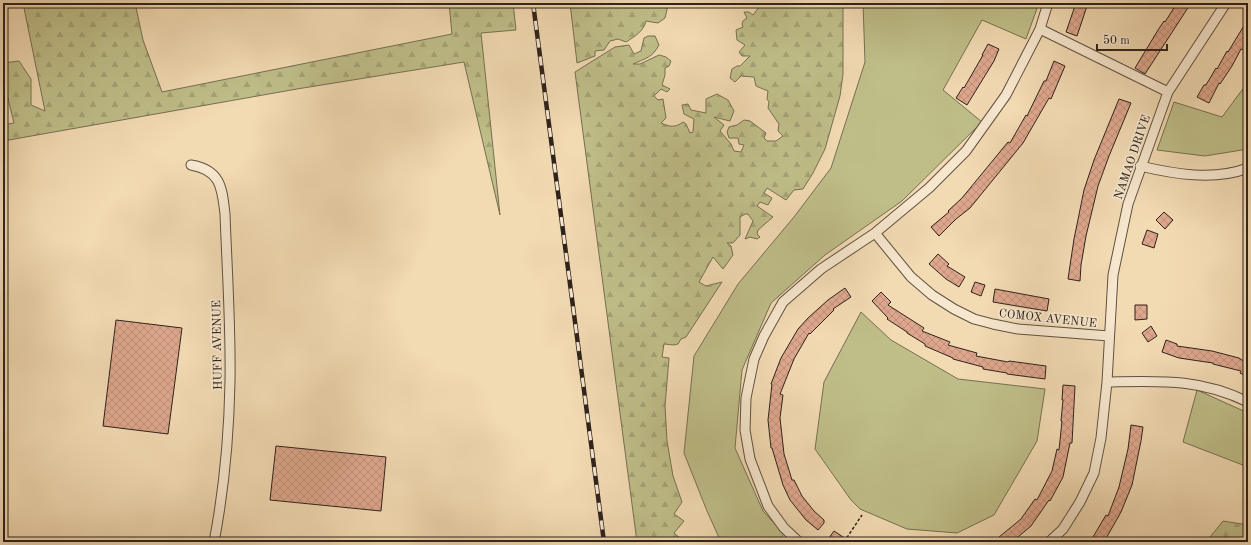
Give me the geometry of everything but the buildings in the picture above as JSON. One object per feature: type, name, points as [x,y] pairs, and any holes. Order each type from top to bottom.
[{"type":"street","points":[[799,542],[784,528],[768,506],[750,459],[745,430],[746,398],[754,358],[764,336],[783,302],[821,269],[875,233],[929,188],[966,151],[1006,95],[1040,28],[1048,3]]},
{"type":"street","name":"NAMAO DRIVE","points":[[1049,542],[1063,529],[1080,502],[1094,473],[1101,438],[1107,382],[1113,275],[1128,204],[1140,166],[1168,92],[1226,3]]},
{"type":"street","points":[[1040,28],[1168,92]]},
{"type":"street","name":"HUFF AVENUE","points":[[191,165],[203,167],[212,173],[220,182],[226,214],[230,346],[229,411],[222,489],[214,542]]},
{"type":"street","points":[[1140,166],[1160,171],[1207,176],[1241,171],[1248,168]]},
{"type":"street","name":"COMOX AVENUE","points":[[875,233],[911,277],[937,299],[974,319],[1018,329],[1109,336]]},
{"type":"street","points":[[1107,382],[1158,381],[1188,383],[1213,388],[1248,402]]},
{"type":"path","points":[[844,542],[862,515]]},
{"type":"green space","points":[[23,3],[135,3],[143,40],[162,92],[452,34],[449,3],[513,3],[516,30],[481,33],[500,215],[464,62],[297,89],[3,141],[3,125],[14,123],[3,78],[3,63],[19,61],[31,79],[31,105],[45,111]]},
{"type":"green space","points":[[570,3],[668,3],[668,5],[665,18],[658,23],[646,21],[641,31],[626,42],[618,39],[610,41],[604,50],[595,51],[595,56],[577,63]]},
{"type":"green space","points":[[762,3],[843,3],[843,74],[840,96],[825,149],[803,189],[794,190],[786,200],[767,188],[764,193],[772,198],[768,205],[760,202],[757,206],[773,217],[758,230],[757,234],[760,237],[757,239],[750,237],[745,239],[753,221],[748,214],[740,217],[740,235],[733,243],[727,243],[731,246],[733,255],[723,269],[713,257],[699,282],[706,286],[722,282],[686,337],[681,339],[678,344],[664,344],[662,357],[669,358],[665,406],[667,441],[673,476],[682,502],[674,514],[684,521],[674,533],[681,539],[676,542],[637,542],[575,72],[615,47],[629,45],[634,54],[641,51],[644,38],[648,36],[655,36],[659,45],[654,53],[633,64],[640,64],[659,55],[666,57],[671,61],[669,66],[665,68],[665,75],[662,85],[670,89],[667,92],[661,89],[654,96],[658,100],[663,99],[666,118],[661,123],[672,126],[683,122],[686,124],[690,133],[693,132],[694,119],[684,114],[682,105],[688,104],[691,110],[706,113],[706,99],[717,94],[728,100],[734,111],[730,121],[714,117],[724,125],[720,131],[731,144],[734,151],[741,152],[744,145],[739,144],[738,138],[729,138],[727,132],[729,127],[737,125],[744,120],[750,121],[766,133],[764,138],[767,141],[776,141],[783,136],[778,131],[779,124],[768,108],[768,91],[756,86],[754,77],[741,76],[735,82],[730,78],[732,69],[740,66],[750,56],[742,56],[739,52],[745,45],[737,40],[736,30],[743,27],[743,21],[747,18],[744,12],[749,12],[753,15]]},
{"type":"green space","points":[[863,3],[1039,3],[1026,39],[982,20],[943,90],[982,122],[902,201],[825,255],[771,303],[742,370],[735,448],[763,511],[784,534],[777,542],[721,542],[684,453],[694,356],[738,284],[794,217],[831,168],[865,62]]},
{"type":"green space","points":[[1248,82],[1248,149],[1205,156],[1157,150],[1174,102],[1222,117]]},
{"type":"green space","points":[[861,312],[891,340],[958,379],[1045,389],[1037,441],[994,515],[957,533],[907,529],[860,509],[851,500],[815,449],[824,382]]},
{"type":"green space","points":[[1197,390],[1248,413],[1248,467],[1183,442]]},
{"type":"green space","points":[[1223,521],[1248,525],[1248,542],[1206,542]]},
{"type":"railway","points":[[533,3],[604,542]]}]
